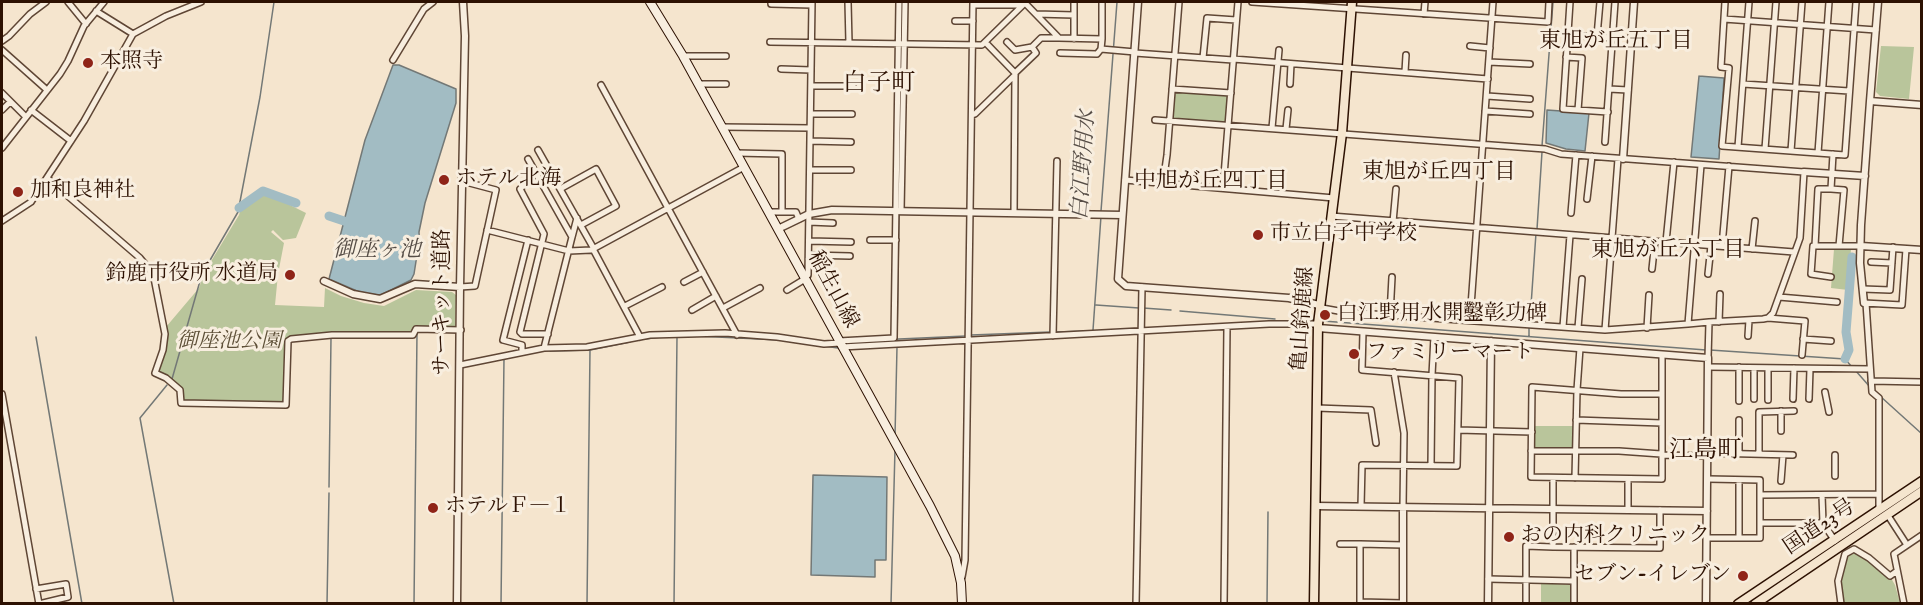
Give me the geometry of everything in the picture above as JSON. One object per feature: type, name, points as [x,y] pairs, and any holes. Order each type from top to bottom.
[{"type":"main road","name":"稲生山線","points":[[650,2],[699,84],[778,229],[807,277],[840,344],[945,536],[955,556],[961,582],[962,603]]},
{"type":"main road","name":"亀山鈴鹿線","points":[[1314,603],[1318,326],[1342,133],[1352,5]]},
{"type":"main road","name":"国道23号","points":[[1755,603],[1922,482]]},
{"type":"main road","name":"国道23号","points":[[1738,603],[1835,541],[1922,491]]},
{"type":"street","points":[[2,41],[46,2]]},
{"type":"street","points":[[68,2],[86,24]]},
{"type":"street","points":[[2,148],[68,61],[86,24],[104,2]]},
{"type":"street","points":[[2,221],[31,202],[133,34],[166,16],[201,2]]},
{"type":"street","points":[[393,60],[424,9],[433,2]]},
{"type":"street","name":"サーキット道路","points":[[457,603],[465,36],[463,2]]},
{"type":"street","points":[[771,2],[771,4],[812,3],[809,255],[807,277],[787,290]]},
{"type":"street","points":[[848,2],[849,43]]},
{"type":"street","points":[[840,344],[894,338],[901,44],[899,2]]},
{"type":"street","points":[[901,44],[905,2]]},
{"type":"street","points":[[1074,2],[1074,39]]},
{"type":"street","points":[[1060,53],[1097,54],[1101,49],[1102,39],[1102,2]]},
{"type":"street","points":[[1138,2],[1118,279],[1125,286],[1289,298],[1321,306],[1390,315],[1605,330],[1768,318],[1805,321],[1802,355]]},
{"type":"street","points":[[1163,183],[1179,2]]},
{"type":"street","points":[[1223,188],[1238,2]]},
{"type":"street","points":[[1252,2],[1352,5],[1424,14],[1548,22],[1549,2]]},
{"type":"street","points":[[1424,14],[1425,2]]},
{"type":"street","points":[[1470,320],[1494,2]]},
{"type":"street","points":[[1570,2],[1563,109],[1608,112]]},
{"type":"street","points":[[1597,36],[1600,2]]},
{"type":"street","points":[[1605,142],[1616,2]]},
{"type":"street","points":[[1605,330],[1634,2]]},
{"type":"street","points":[[1725,2],[1720,67],[1728,68],[1722,146],[1845,155],[1856,2]]},
{"type":"street","points":[[1738,147],[1749,2]]},
{"type":"street","points":[[1765,149],[1776,2]]},
{"type":"street","points":[[1791,151],[1802,2]]},
{"type":"street","points":[[1818,153],[1829,2]]},
{"type":"street","points":[[1878,2],[1861,246],[1863,289],[1872,386],[1879,398],[1878,494],[1883,512],[1907,545]]},
{"type":"street","points":[[961,582],[964,560],[973,3],[1024,3],[1059,38]]},
{"type":"street","points":[[770,42],[982,45],[1024,3]]},
{"type":"street","points":[[96,11],[133,34]]},
{"type":"street","points":[[1036,14],[1074,15]]},
{"type":"street","points":[[1203,58],[1207,18],[1236,21]]},
{"type":"street","points":[[1724,19],[1876,30]]},
{"type":"street","points":[[955,21],[973,21]]},
{"type":"street","points":[[1568,35],[1613,38]]},
{"type":"street","points":[[1007,42],[1015,50],[1032,47],[1041,38],[1102,39]]},
{"type":"street","points":[[986,42],[1015,74],[1014,213]]},
{"type":"street","points":[[1470,46],[1490,48]]},
{"type":"street","points":[[972,115],[1036,52],[1032,47]]},
{"type":"street","points":[[1101,49],[1488,79]]},
{"type":"street","points":[[2,50],[47,90]]},
{"type":"street","points":[[1272,128],[1279,50]]},
{"type":"street","points":[[1405,72],[1406,55]]},
{"type":"street","points":[[683,56],[726,56]]},
{"type":"street","points":[[1566,57],[1582,58],[1578,110]]},
{"type":"street","points":[[1489,62],[1530,64]]},
{"type":"street","points":[[1290,84],[1292,63]]},
{"type":"street","points":[[781,69],[811,70]]},
{"type":"street","points":[[699,84],[726,84]]},
{"type":"street","points":[[1743,84],[1849,92]]},
{"type":"street","points":[[601,85],[737,335]]},
{"type":"street","points":[[811,86],[853,86]]},
{"type":"street","points":[[1172,89],[1231,93]]},
{"type":"street","points":[[1609,89],[1628,90]]},
{"type":"street","points":[[2,93],[26,117]]},
{"type":"street","points":[[1487,96],[1530,99]]},
{"type":"street","points":[[1870,101],[1922,105]]},
{"type":"street","points":[[2,110],[10,102]]},
{"type":"street","points":[[31,110],[70,141]]},
{"type":"street","points":[[1287,129],[1288,110]]},
{"type":"street","points":[[1485,111],[1530,114]]},
{"type":"street","points":[[811,114],[852,114]]},
{"type":"street","points":[[1155,120],[1545,149],[1561,154],[1621,159],[1865,176]]},
{"type":"street","points":[[722,127],[810,128]]},
{"type":"street","points":[[810,141],[851,142]]},
{"type":"street","points":[[538,150],[581,225],[640,337]]},
{"type":"street","points":[[736,153],[782,154],[782,212]]},
{"type":"street","points":[[1831,189],[1833,154]]},
{"type":"street","points":[[1571,213],[1576,155]]},
{"type":"street","points":[[1587,199],[1592,156]]},
{"type":"street","points":[[528,159],[572,237]]},
{"type":"street","points":[[1053,334],[1057,161]]},
{"type":"street","points":[[1666,242],[1674,162]]},
{"type":"street","points":[[1688,324],[1701,165]]},
{"type":"street","points":[[1722,246],[1729,166]]},
{"type":"street","points":[[487,230],[569,251],[593,249],[744,167]]},
{"type":"street","points":[[560,189],[596,169],[616,206],[581,225]]},
{"type":"street","points":[[810,170],[851,170]]},
{"type":"street","points":[[1768,318],[1773,313],[1800,238],[1804,172]]},
{"type":"street","points":[[536,173],[520,189],[544,234],[520,332],[522,334],[548,334]]},
{"type":"street","points":[[47,178],[140,258],[150,270],[154,278],[165,334],[163,350],[155,373],[166,378],[180,390],[181,403],[286,405],[288,341],[291,339],[332,335],[413,335],[416,329],[461,330]]},
{"type":"street","points":[[1125,180],[1334,198]]},
{"type":"street","points":[[324,281],[353,294],[380,299],[415,284],[474,286],[496,190],[462,181]]},
{"type":"street","points":[[1393,222],[1396,189]]},
{"type":"street","points":[[1831,277],[1811,274],[1818,189],[1844,190],[1839,246]]},
{"type":"street","points":[[778,229],[809,214],[832,210],[1122,215]]},
{"type":"street","points":[[769,212],[796,212],[799,219]]},
{"type":"street","points":[[1331,216],[1794,252]]},
{"type":"street","points":[[544,348],[577,218]]},
{"type":"street","points":[[1752,249],[1755,221]]},
{"type":"street","points":[[809,222],[833,223]]},
{"type":"street","points":[[1563,327],[1570,235]]},
{"type":"street","points":[[522,352],[522,345],[503,340],[528,240]]},
{"type":"street","points":[[870,240],[896,240]]},
{"type":"street","points":[[809,241],[851,242]]},
{"type":"street","points":[[1652,269],[1655,241]]},
{"type":"street","points":[[1708,274],[1711,246]]},
{"type":"street","points":[[1812,246],[1893,247],[1922,250]]},
{"type":"street","points":[[1863,289],[1890,290],[1893,247]]},
{"type":"street","points":[[1865,303],[1902,305],[1906,249]]},
{"type":"street","points":[[809,255],[850,256]]},
{"type":"street","points":[[1871,262],[1892,263]]},
{"type":"street","points":[[684,282],[703,272]]},
{"type":"street","points":[[1390,315],[1392,277]]},
{"type":"street","points":[[1578,328],[1582,279]]},
{"type":"street","points":[[625,306],[662,287]]},
{"type":"street","points":[[1136,603],[1142,287]]},
{"type":"street","points":[[723,308],[760,288]]},
{"type":"street","points":[[1719,322],[1720,294]]},
{"type":"street","points":[[1647,328],[1649,295]]},
{"type":"street","points":[[692,310],[716,296]]},
{"type":"street","points":[[1779,297],[1837,302]]},
{"type":"street","points":[[1748,336],[1749,320]]},
{"type":"street","points":[[1706,603],[1709,322]]},
{"type":"street","points":[[460,365],[544,348],[587,347],[640,337],[700,333],[777,337],[824,344],[891,346],[968,338],[1269,324],[1318,326],[1363,332],[1662,355],[1708,354]]},
{"type":"street","points":[[1224,603],[1227,327]]},
{"type":"street","points":[[1361,506],[1362,465],[1457,466],[1459,378],[1362,370],[1363,332]]},
{"type":"street","points":[[1431,465],[1434,337]]},
{"type":"street","points":[[1803,339],[1831,341]]},
{"type":"street","points":[[1488,603],[1491,341]]},
{"type":"street","points":[[1575,478],[1580,348]]},
{"type":"street","points":[[1662,355],[1662,394],[1662,479],[1531,477],[1532,387],[1662,394]]},
{"type":"street","points":[[1708,366],[1870,369]]},
{"type":"street","points":[[1739,367],[1739,400]]},
{"type":"street","points":[[1754,368],[1754,399]]},
{"type":"street","points":[[1767,400],[1768,368]]},
{"type":"street","points":[[1793,399],[1794,368]]},
{"type":"street","points":[[1809,399],[1810,369]]},
{"type":"street","points":[[1360,544],[1360,602],[1403,603],[1404,433],[1394,372]]},
{"type":"street","points":[[1872,386],[1922,382]]},
{"type":"street","points":[[1825,392],[1829,411]]},
{"type":"street","points":[[2,394],[36,589],[39,603],[68,597],[66,584],[36,589]]},
{"type":"street","points":[[1317,408],[1371,410],[1376,444]]},
{"type":"street","points":[[1781,411],[1781,431]]},
{"type":"street","points":[[1759,454],[1759,412],[1794,411]]},
{"type":"street","points":[[1576,420],[1662,423]]},
{"type":"street","points":[[1739,420],[1739,453]]},
{"type":"street","points":[[1458,430],[1532,432]]},
{"type":"street","points":[[1531,451],[1662,455],[1739,453],[1793,455]]},
{"type":"street","points":[[1781,481],[1783,455]]},
{"type":"street","points":[[1835,455],[1835,476]]},
{"type":"street","points":[[1553,478],[1553,547]]},
{"type":"street","points":[[1628,479],[1628,509]]},
{"type":"street","points":[[1707,479],[1760,480],[1760,538],[1707,538]]},
{"type":"street","points":[[1739,480],[1739,538]]},
{"type":"street","points":[[1760,495],[1878,494]]},
{"type":"street","points":[[1822,495],[1823,523],[1835,541]]},
{"type":"street","points":[[1315,506],[1707,511]]},
{"type":"street","points":[[1526,603],[1526,546],[1660,548],[1660,510]]},
{"type":"street","points":[[1760,523],[1823,523]]},
{"type":"street","points":[[1904,603],[1894,554],[1922,535]]},
{"type":"street","points":[[1340,544],[1403,544]]},
{"type":"street","points":[[1574,547],[1574,603]]},
{"type":"street","points":[[1841,603],[1838,581],[1845,554],[1854,549],[1869,558],[1890,576],[1898,571]]},
{"type":"street","points":[[1488,579],[1573,581]]},
{"type":"green space","points":[[1881,46],[1914,47],[1909,99],[1880,96],[1876,92]]},
{"type":"green space","points":[[1178,91],[1225,94],[1228,99],[1226,121],[1224,123],[1175,120],[1173,117],[1175,95]]},
{"type":"green space","name":"御座池公園","points":[[264,192],[306,213],[296,238],[283,240],[273,230],[271,232],[284,243],[275,305],[324,307],[325,288],[341,296],[384,306],[416,290],[452,292],[456,295],[455,328],[415,328],[410,333],[331,333],[290,337],[287,340],[285,401],[283,403],[184,402],[181,388],[158,370],[167,341],[166,327],[199,288],[204,273],[241,208]]},
{"type":"green space","points":[[1834,249],[1851,249],[1848,290],[1831,288]]},
{"type":"green space","points":[[1534,426],[1574,426],[1574,447],[1536,449],[1534,447]]},
{"type":"green space","points":[[1858,552],[1891,578],[1900,603],[1842,603],[1839,582],[1846,557]]},
{"type":"green space","points":[[1541,583],[1572,585],[1572,603],[1541,604]]},
{"type":"water","name":"御座ヶ池","points":[[393,65],[399,65],[456,89],[456,103],[425,203],[419,232],[420,252],[417,255],[414,274],[411,280],[381,295],[364,294],[329,279],[365,140]]},
{"type":"water","points":[[1699,76],[1724,78],[1719,159],[1691,157]]},
{"type":"water","points":[[1547,110],[1589,113],[1585,151],[1566,149],[1546,143]]},
{"type":"water","points":[[813,475],[887,477],[886,560],[875,560],[875,577],[811,575]]},
{"type":"waterway","points":[[172,379],[202,274],[238,212],[260,97],[274,2]]},
{"type":"waterway","points":[[902,2],[902,34]]},
{"type":"waterway","name":"白江野用水","points":[[1101,211],[1117,2]]},
{"type":"waterway","points":[[1542,146],[1553,2]]},
{"type":"waterway","points":[[1537,229],[1542,152]]},
{"type":"waterway","points":[[239,208],[263,191],[296,203]]},
{"type":"waterway","points":[[897,343],[899,212]]},
{"type":"waterway","points":[[329,216],[344,221]]},
{"type":"waterway","name":"白江野用水","points":[[1093,330],[1101,216]]},
{"type":"waterway","points":[[1530,320],[1536,233]]},
{"type":"waterway","name":"白江野用水","points":[[1845,359],[1849,350],[1846,332],[1852,257]]},
{"type":"waterway","points":[[1096,305],[1139,308]]},
{"type":"waterway","points":[[1143,308],[1171,310]]},
{"type":"waterway","points":[[1180,311],[1275,319]]},
{"type":"waterway","points":[[1255,322],[1314,320]]},
{"type":"waterway","points":[[1323,321],[1706,350]]},
{"type":"waterway","points":[[1529,328],[1529,336]]},
{"type":"waterway","points":[[1055,332],[1089,331]]},
{"type":"waterway","points":[[971,335],[1050,332]]},
{"type":"waterway","points":[[414,604],[417,333]]},
{"type":"waterway","points":[[696,336],[780,340],[838,348]]},
{"type":"waterway","points":[[846,344],[966,336]]},
{"type":"waterway","points":[[36,337],[82,604]]},
{"type":"waterway","points":[[637,340],[661,337]]},
{"type":"waterway","points":[[674,604],[677,337]]},
{"type":"waterway","points":[[329,487],[331,338]]},
{"type":"waterway","points":[[550,351],[590,350],[630,342]]},
{"type":"waterway","points":[[895,436],[897,347]]},
{"type":"waterway","points":[[587,604],[590,350]]},
{"type":"waterway","points":[[1710,350],[1845,359],[1852,367]]},
{"type":"waterway","points":[[501,604],[504,358]]},
{"type":"waterway","points":[[1855,370],[1870,387]]},
{"type":"waterway","points":[[167,385],[140,418],[174,604]]},
{"type":"waterway","points":[[1880,396],[1922,434]]},
{"type":"waterway","points":[[891,604],[895,449]]},
{"type":"waterway","points":[[327,604],[329,493]]},
{"type":"waterway","points":[[1267,604],[1268,512]]},
{"type":"place","name":"本照寺","points":[[88,63]]},
{"type":"place","name":"ホテル北海","points":[[444,180]]},
{"type":"place","name":"加和良神社","points":[[18,192]]},
{"type":"place","name":"市立白子中学校","points":[[1258,235]]},
{"type":"place","name":"鈴鹿市役所 水道局","points":[[290,275]]},
{"type":"place","name":"白江野用水開鑿彰功碑","points":[[1325,315]]},
{"type":"place","name":"ファミリーマート","points":[[1354,354]]},
{"type":"place","name":"ホテルＦ―１","points":[[433,508]]},
{"type":"place","name":"おの内科クリニック","points":[[1509,537]]},
{"type":"place","name":"セブン-イレブン","points":[[1743,576]]},
{"type":"district","name":"東旭が丘五丁目","points":[[1616,42]]},
{"type":"district","name":"白子町","points":[[879,85]]},
{"type":"district","name":"東旭が丘四丁目","points":[[1439,173]]},
{"type":"district","name":"中旭が丘四丁目","points":[[1211,182]]},
{"type":"district","name":"東旭が丘六丁目","points":[[1668,251]]},
{"type":"district","name":"江島町","points":[[1705,452]]}]
